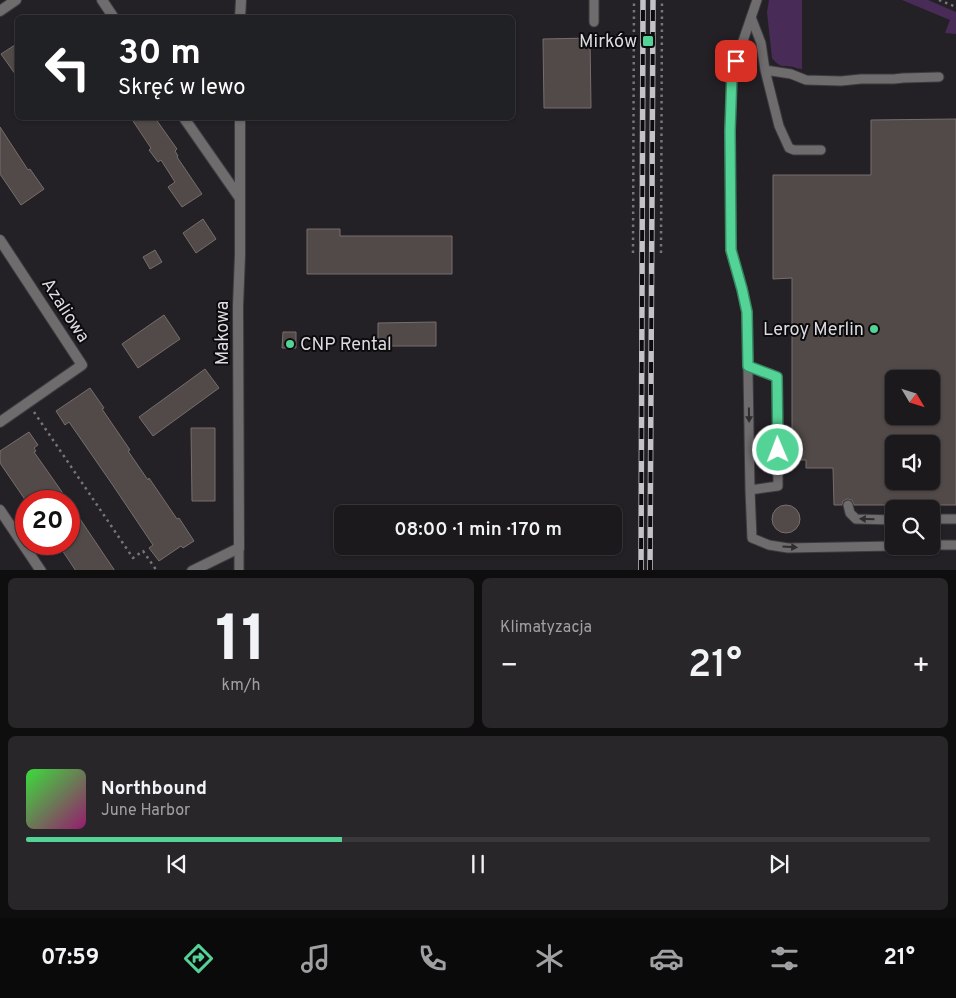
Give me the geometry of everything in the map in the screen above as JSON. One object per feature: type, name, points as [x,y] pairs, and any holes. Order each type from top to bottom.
[{"type":"street","points":[[0,11],[16,0]]},
{"type":"street","points":[[102,0],[112,15]]},
{"type":"street","points":[[240,15],[241,0]]},
{"type":"street","points":[[185,120],[239,197]]},
{"type":"street","name":"Makowa","points":[[239,548],[238,316],[240,120]]},
{"type":"street","name":"Azaliowa","points":[[0,240],[82,365],[0,422]]},
{"type":"street","points":[[0,510],[41,570]]},
{"type":"street","points":[[192,570],[239,548]]},
{"type":"lane","points":[[594,0],[594,22]]},
{"type":"lane","points":[[757,0],[732,73],[730,131],[731,250],[747,312],[752,538],[769,545],[788,548],[885,546]]},
{"type":"lane","points":[[751,17],[761,43],[765,70],[779,126],[789,148],[794,150],[821,150]]},
{"type":"lane","points":[[765,70],[791,74],[806,80],[841,81],[939,77]]},
{"type":"lane","points":[[748,366],[777,377],[778,486],[750,490]]},
{"type":"lane","points":[[848,505],[850,513],[856,519],[885,520]]},
{"type":"lane","points":[[940,519],[956,519]]},
{"type":"lane","points":[[940,545],[956,545]]},
{"type":"lane","points":[[239,548],[240,570]]},
{"type":"path","points":[[633,253],[634,0]]},
{"type":"path","points":[[661,253],[662,0]]},
{"type":"path","points":[[939,0],[956,6]]},
{"type":"path","points":[[28,402],[133,558],[144,551],[157,570]]},
{"type":"shaded area","points":[[769,0],[802,0],[802,69],[780,65],[772,58],[767,12]]},
{"type":"shaded area","points":[[902,0],[928,0],[956,12],[956,34],[945,33],[950,20]]},
{"type":"building","points":[[590,38],[591,108],[544,108],[543,39]]},
{"type":"building","points":[[15,45],[15,74],[1,54]]},
{"type":"building","name":"Leroy Merlin","points":[[956,119],[956,505],[940,505],[940,500],[885,500],[885,505],[854,505],[852,500],[847,499],[843,501],[842,505],[834,505],[833,468],[806,468],[806,460],[792,460],[792,278],[773,279],[773,175],[871,175],[871,120]]},
{"type":"building","points":[[132,120],[156,120],[177,149],[175,151],[177,157],[202,194],[182,207],[168,187],[175,182],[161,160],[158,162],[149,150],[151,148]]},
{"type":"building","points":[[0,127],[28,170],[30,169],[44,189],[21,205],[0,174]]},
{"type":"building","points":[[203,219],[216,239],[196,253],[183,233]]},
{"type":"building","points":[[307,229],[340,229],[340,236],[452,236],[452,274],[307,274]]},
{"type":"building","points":[[155,250],[162,262],[150,269],[143,257]]},
{"type":"building","points":[[164,315],[180,339],[138,368],[122,344]]},
{"type":"building","points":[[436,322],[436,346],[378,346],[378,323]]},
{"type":"building","points":[[283,332],[296,332],[296,348],[282,348]]},
{"type":"building","points":[[205,369],[219,388],[153,436],[139,417]]},
{"type":"building","points":[[90,388],[130,450],[128,451],[177,519],[179,518],[194,541],[183,548],[181,546],[159,561],[149,548],[153,545],[112,484],[69,422],[65,425],[56,411]]},
{"type":"building","points":[[191,428],[215,428],[215,501],[192,501]]},
{"type":"building","points":[[29,432],[38,445],[34,448],[36,451],[34,452],[61,490],[18,490],[0,463],[0,451]]},
{"type":"building","points":[[786,505],[796,509],[800,519],[796,529],[786,533],[776,529],[772,519],[776,509]]},
{"type":"building","points":[[80,519],[114,570],[75,570],[65,555],[80,555]]},
{"type":"railway","points":[[641,570],[643,0]]},
{"type":"railway","points":[[650,570],[653,0]]},
{"type":"place","name":"Mirków","points":[[648,41]]},
{"type":"place","name":"Leroy Merlin","points":[[874,329]]},
{"type":"place","name":"CNP Rental","points":[[290,344]]},
{"type":"route","points":[[736,61],[732,73],[730,131],[731,250],[747,312],[748,366],[777,377],[778,450]]}]
